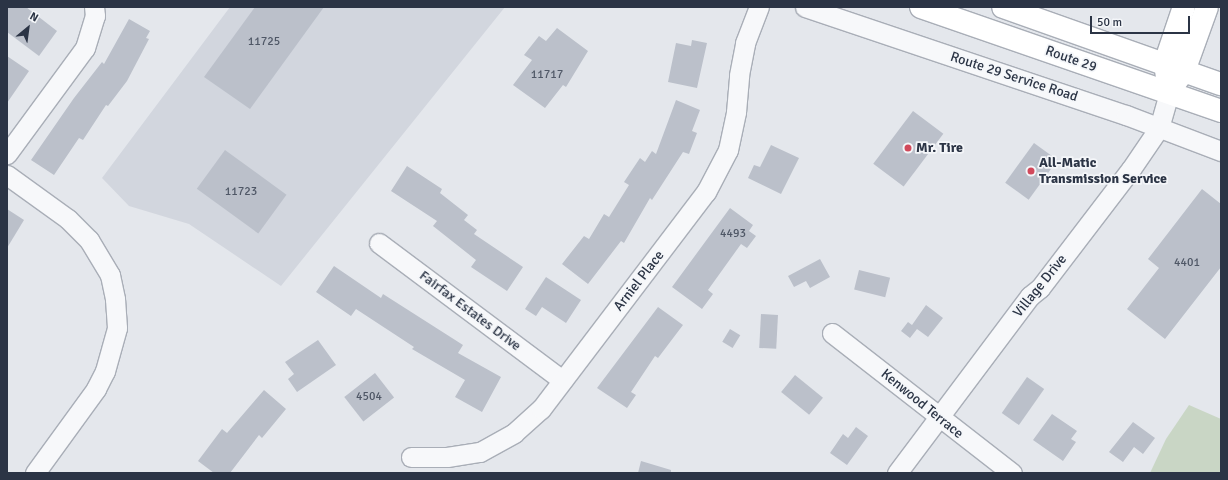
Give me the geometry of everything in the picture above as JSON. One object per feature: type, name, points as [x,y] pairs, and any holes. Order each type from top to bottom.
[{"type":"main road","name":"Route 29","points":[[921,7],[1221,111]]},
{"type":"main road","name":"Route 29","points":[[1003,7],[1221,84]]},
{"type":"main road","points":[[1169,92],[1184,7]]},
{"type":"main road","points":[[1174,67],[1207,7]]},
{"type":"street","points":[[7,154],[85,48],[95,16],[94,7]]},
{"type":"street","name":"Arniel Place","points":[[411,457],[447,457],[480,452],[520,428],[541,409],[676,234],[706,192],[728,150],[736,112],[739,75],[745,43],[759,7]]},
{"type":"street","name":"Route 29 Service Road","points":[[805,7],[1159,128],[1221,151]]},
{"type":"street","name":"Village Drive","points":[[897,473],[1030,296],[1040,288],[1125,177],[1159,128],[1169,92]]},
{"type":"street","points":[[7,175],[68,219],[89,240],[110,275],[115,299],[117,328],[105,371],[96,390],[35,473]]},
{"type":"street","name":"Fairfax Estates Drive","points":[[379,243],[562,380]]},
{"type":"street","name":"Kenwood Terrace","points":[[832,334],[1012,473]]},
{"type":"shaded area","points":[[230,7],[505,7],[281,286],[189,224],[129,206],[102,178]]},
{"type":"green space","points":[[1189,405],[1221,419],[1221,473],[1150,473],[1166,439]]},
{"type":"building","points":[[7,7],[26,7],[57,31],[39,56],[7,32]]},
{"type":"building","points":[[255,7],[324,7],[250,109],[204,77]]},
{"type":"building","points":[[129,19],[150,31],[146,38],[149,39],[127,81],[108,106],[106,105],[83,140],[79,138],[54,175],[31,160],[74,98],[102,62],[104,64]]},
{"type":"building","points":[[557,28],[588,51],[566,87],[563,85],[545,108],[513,85],[532,60],[524,55],[539,36],[546,41]]},
{"type":"building","points":[[692,40],[707,43],[697,88],[668,82],[676,43],[691,46]]},
{"type":"building","points":[[7,56],[29,71],[7,103]]},
{"type":"building","points":[[676,100],[700,110],[692,131],[697,133],[689,154],[683,152],[652,200],[650,198],[624,243],[621,241],[588,284],[562,264],[584,236],[589,239],[604,214],[609,217],[629,185],[624,182],[640,158],[645,162],[652,151],[656,154]]},
{"type":"building","name":"Mr. Tire","points":[[913,111],[943,134],[904,187],[873,164]]},
{"type":"building","name":"All-Matic Transmission Service","points":[[1034,143],[1057,160],[1029,200],[1005,183]]},
{"type":"building","points":[[771,145],[799,158],[781,194],[748,178],[754,165],[760,167]]},
{"type":"building","points":[[225,150],[286,195],[258,234],[197,189]]},
{"type":"building","points":[[407,166],[442,189],[440,193],[468,215],[464,220],[477,230],[474,234],[523,267],[507,291],[471,267],[476,260],[433,226],[437,221],[391,191]]},
{"type":"building","points":[[1202,189],[1221,204],[1221,267],[1165,339],[1127,309],[1159,268],[1148,259]]},
{"type":"building","points":[[730,208],[753,225],[749,231],[756,236],[747,248],[741,244],[708,290],[713,294],[702,309],[672,287]]},
{"type":"building","points":[[7,209],[24,220],[7,248]]},
{"type":"building","points":[[820,259],[830,277],[810,288],[806,281],[794,287],[788,276]]},
{"type":"building","points":[[334,266],[381,298],[383,294],[463,345],[458,353],[501,377],[482,412],[455,397],[465,380],[412,349],[414,347],[356,309],[351,316],[316,292]]},
{"type":"building","points":[[859,270],[890,278],[885,297],[854,289]]},
{"type":"building","points":[[546,277],[581,300],[566,323],[542,307],[536,316],[525,309]]},
{"type":"building","points":[[926,305],[943,318],[928,337],[917,329],[910,338],[901,331],[908,322],[912,325]]},
{"type":"building","points":[[658,307],[683,325],[658,358],[655,356],[631,392],[636,395],[627,408],[597,388]]},
{"type":"building","points":[[761,314],[778,315],[776,349],[759,348]]},
{"type":"building","points":[[730,329],[740,335],[733,348],[722,342]]},
{"type":"building","points":[[318,340],[336,365],[297,392],[288,379],[294,374],[285,362]]},
{"type":"building","points":[[375,373],[394,397],[363,421],[344,397]]},
{"type":"building","points":[[795,375],[823,398],[809,415],[781,392]]},
{"type":"building","points":[[1027,377],[1044,389],[1019,425],[1002,413]]},
{"type":"building","points":[[264,390],[286,409],[262,438],[259,435],[230,473],[214,473],[198,461],[222,429],[227,433]]},
{"type":"building","points":[[1052,414],[1077,431],[1071,439],[1076,442],[1063,461],[1033,440]]},
{"type":"building","points":[[1133,422],[1155,438],[1143,454],[1134,447],[1123,462],[1109,452]]},
{"type":"building","points":[[856,427],[868,436],[847,465],[830,453],[843,434],[848,438]]},
{"type":"building","points":[[641,461],[671,470],[671,473],[638,473]]},
{"type":"place","name":"Mr. Tire","points":[[908,148]]},
{"type":"place","name":"All-Matic Transmission Service","points":[[1031,171]]}]
